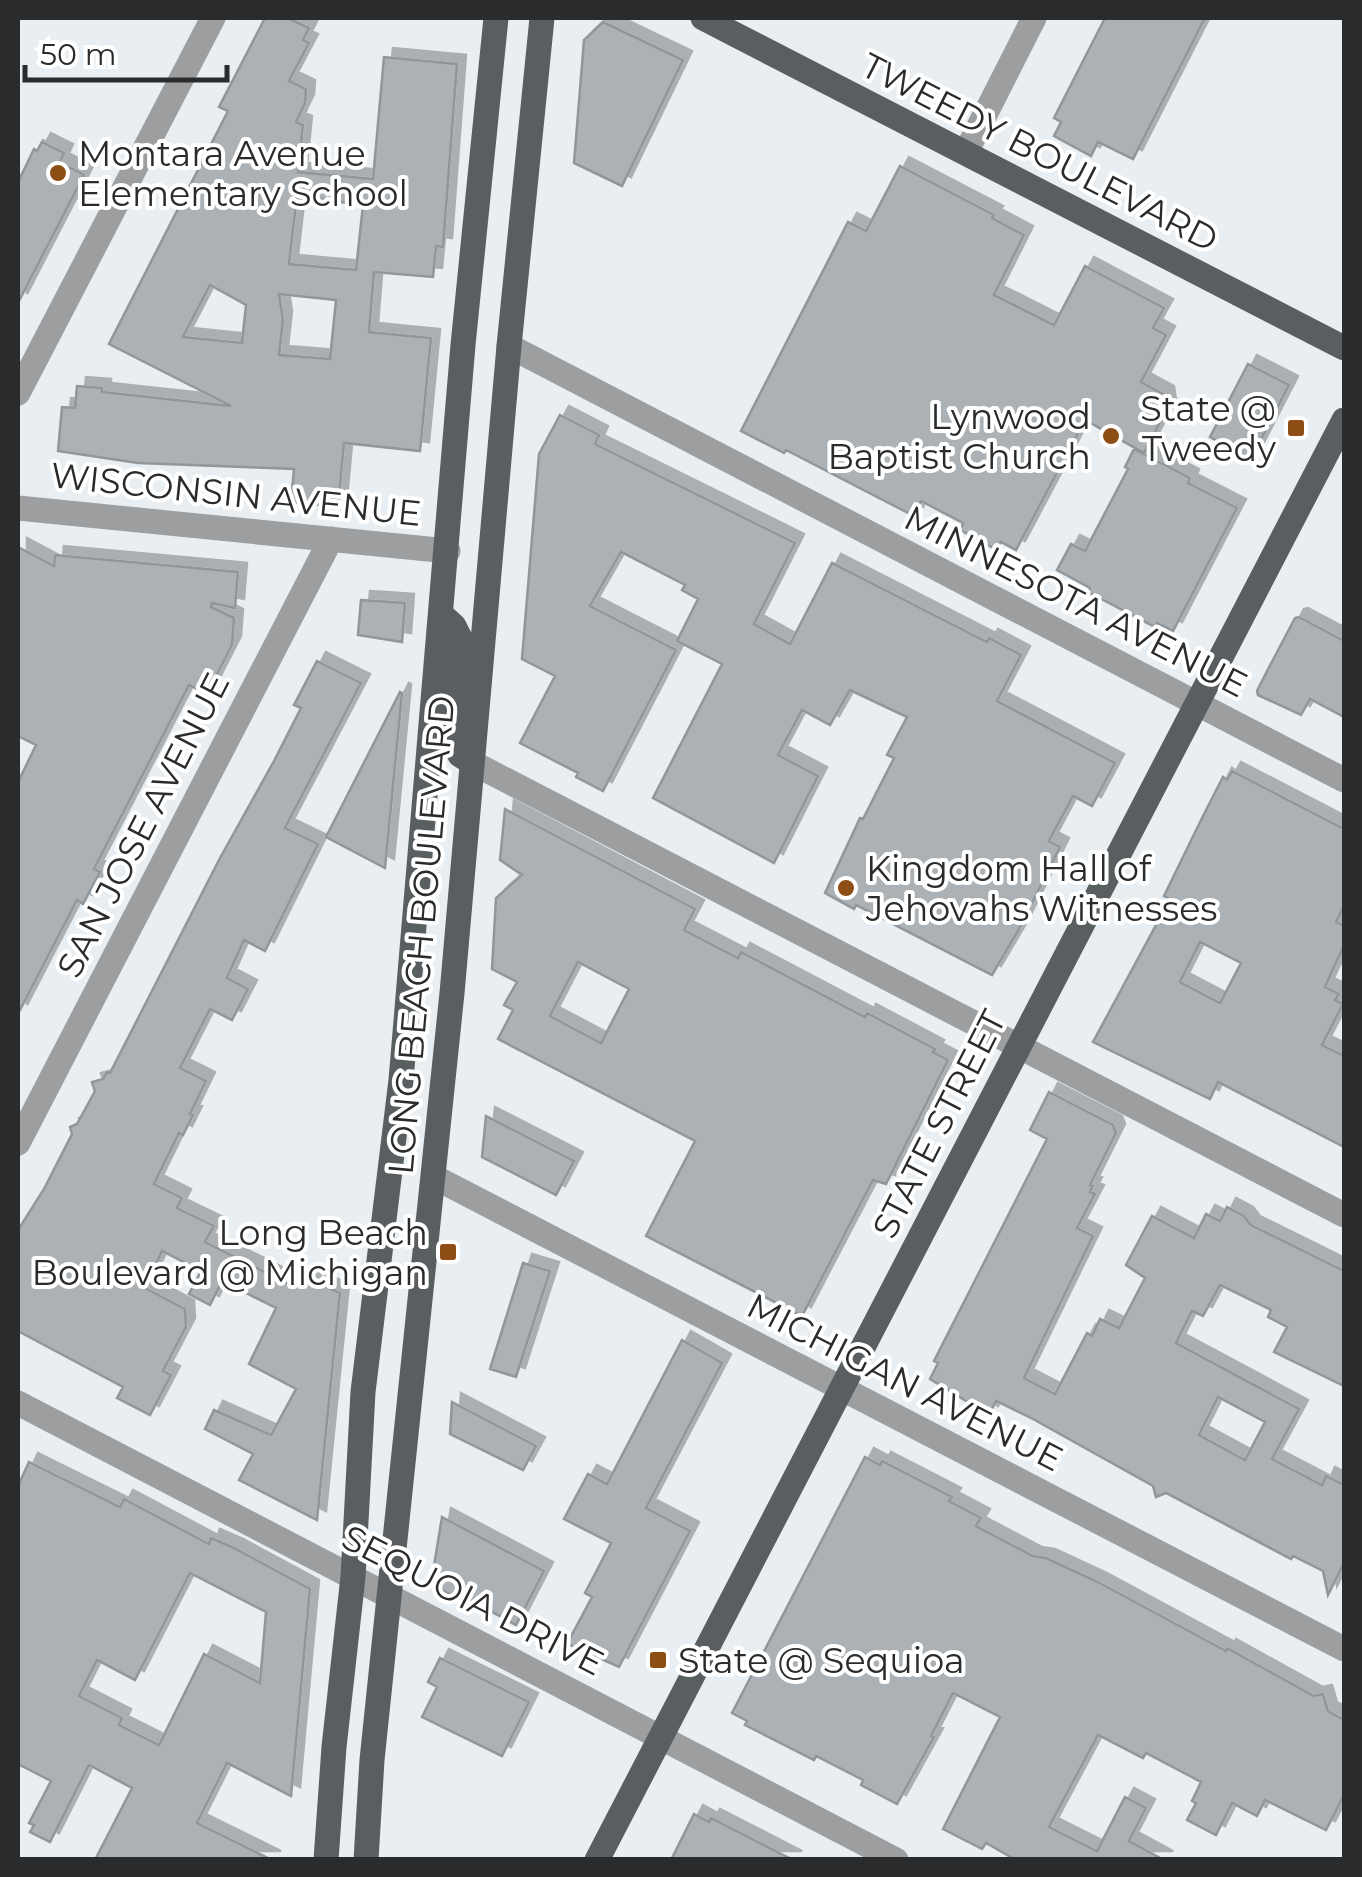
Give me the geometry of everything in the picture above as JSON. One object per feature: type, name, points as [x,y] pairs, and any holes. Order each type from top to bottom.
[{"type":"main road","name":"LONG BEACH BOULEVARD","points":[[326,1860],[353,1577],[364,1392],[401,1080],[463,346],[496,18]]},
{"type":"main road","name":"LONG BEACH BOULEVARD","points":[[366,1860],[372,1760],[434,1177],[508,346],[542,18]]},
{"type":"main road","name":"TWEEDY BOULEVARD","points":[[704,18],[1344,348]]},
{"type":"main road","name":"STATE STREET","points":[[597,1860],[1344,420]]},
{"type":"main road","points":[[443,616],[460,638],[452,740],[460,755],[471,762]]},
{"type":"street","points":[[18,393],[213,18]]},
{"type":"street","points":[[966,152],[1034,18]]},
{"type":"street","name":"MINNESOTA AVENUE","points":[[508,346],[1344,780]]},
{"type":"street","name":"WISCONSIN AVENUE","points":[[18,508],[448,551]]},
{"type":"street","name":"SAN JOSE AVENUE","points":[[18,1144],[332,539]]},
{"type":"street","points":[[471,762],[1344,1215]]},
{"type":"street","name":"MICHIGAN AVENUE","points":[[434,1177],[1344,1649]]},
{"type":"street","name":"SEQUOIA DRIVE","points":[[18,1403],[896,1860]]},
{"type":"building","points":[[265,18],[288,18],[309,28],[303,40],[309,43],[289,81],[306,89],[305,103],[296,122],[303,125],[298,172],[373,179],[384,57],[457,64],[443,247],[436,246],[433,277],[374,272],[369,332],[431,338],[420,451],[344,443],[338,507],[291,502],[294,469],[138,463],[58,451],[62,407],[75,408],[77,386],[231,406],[109,344],[228,111],[219,107]],"holes":[[[297,196],[363,205],[356,270],[289,264]],[[210,285],[246,305],[242,343],[183,337]],[[279,294],[336,300],[330,359],[279,355],[283,320]]]},
{"type":"building","points":[[1105,18],[1205,18],[1133,159],[1098,142],[1091,156],[1054,136],[1061,122],[1054,118]]},
{"type":"building","points":[[603,22],[683,60],[622,186],[574,163],[584,40]]},
{"type":"building","points":[[42,142],[64,153],[60,162],[84,175],[18,303],[18,182],[34,149],[37,151]]},
{"type":"building","points":[[900,166],[1024,235],[994,295],[1054,325],[1085,266],[1164,308],[1153,328],[1166,335],[1141,382],[1165,395],[1167,409],[1144,453],[1085,420],[1016,550],[1001,542],[997,550],[960,530],[963,523],[921,501],[914,516],[741,431],[848,222],[866,231]]},
{"type":"building","points":[[1248,364],[1289,385],[1251,459],[1210,437]]},
{"type":"building","points":[[560,415],[599,435],[595,444],[795,543],[754,624],[790,644],[832,563],[987,642],[989,638],[1021,655],[997,701],[1115,763],[1092,806],[1073,796],[1049,841],[1060,847],[992,975],[825,893],[894,758],[887,755],[907,717],[850,690],[830,725],[802,710],[778,755],[818,776],[774,863],[653,798],[722,664],[677,641],[698,599],[682,590],[685,585],[621,552],[590,606],[676,650],[603,791],[576,777],[578,773],[520,743],[555,676],[522,659],[539,454]]},
{"type":"building","points":[[1134,449],[1237,508],[1173,631],[1157,623],[1155,627],[1088,592],[1090,588],[1057,570],[1071,544],[1085,551],[1128,469],[1125,467]]},
{"type":"building","points":[[18,547],[54,566],[55,555],[238,572],[235,608],[212,603],[211,607],[234,618],[232,645],[207,694],[189,685],[94,869],[100,872],[83,904],[77,900],[18,1014],[18,782],[36,745],[18,736]]},
{"type":"building","points":[[361,600],[405,603],[402,642],[358,635]]},
{"type":"building","points":[[1299,617],[1344,641],[1344,717],[1310,699],[1301,715],[1258,695],[1265,675]]},
{"type":"building","points":[[317,661],[361,683],[285,828],[318,844],[265,951],[244,940],[227,978],[248,989],[232,1020],[210,1009],[180,1068],[206,1081],[183,1135],[179,1133],[154,1184],[182,1198],[177,1208],[214,1226],[205,1242],[295,1287],[305,1277],[340,1293],[317,1520],[239,1480],[253,1454],[205,1429],[214,1410],[271,1435],[296,1389],[249,1364],[276,1308],[222,1281],[210,1305],[189,1294],[201,1271],[162,1251],[145,1288],[185,1309],[186,1327],[163,1371],[171,1375],[150,1415],[117,1398],[123,1387],[18,1331],[18,1230],[72,1134],[70,1127],[77,1124],[95,1091],[92,1082],[110,1073],[274,761],[301,708],[294,705]]},
{"type":"building","points":[[402,693],[385,868],[326,837]]},
{"type":"building","points":[[1232,771],[1344,829],[1344,906],[1336,922],[1344,926],[1344,945],[1325,987],[1339,994],[1335,1000],[1343,1004],[1322,1045],[1344,1056],[1344,1147],[1218,1082],[1210,1099],[1093,1042],[1170,899],[1164,896],[1223,777],[1227,780]],"holes":[[[1200,942],[1241,963],[1220,1003],[1180,982]]]},
{"type":"building","points":[[505,809],[695,909],[684,930],[738,958],[741,952],[865,1017],[867,1013],[948,1060],[886,1184],[873,1180],[802,1316],[646,1236],[695,1141],[498,1039],[513,1010],[504,1005],[517,982],[492,969],[496,898],[522,875],[500,860]],"holes":[[[578,962],[629,989],[601,1043],[550,1016]]]},
{"type":"building","points":[[1049,1092],[1113,1125],[1116,1133],[1090,1185],[1090,1192],[1095,1194],[1077,1228],[1093,1236],[1024,1378],[1055,1394],[1087,1333],[1092,1336],[1100,1319],[1119,1328],[1145,1278],[1126,1265],[1152,1216],[1194,1238],[1206,1214],[1220,1221],[1227,1207],[1251,1225],[1344,1271],[1344,1386],[1274,1352],[1287,1327],[1268,1317],[1271,1310],[1220,1285],[1203,1316],[1192,1311],[1176,1343],[1299,1409],[1272,1459],[1322,1485],[1326,1476],[1344,1485],[1344,1563],[1328,1595],[1323,1571],[1293,1556],[1291,1559],[1166,1493],[1156,1497],[1153,1486],[1033,1419],[996,1401],[989,1415],[930,1379],[938,1363],[934,1361],[1047,1139],[1030,1130]],"holes":[[[1218,1397],[1265,1422],[1245,1460],[1199,1435]]]},
{"type":"building","points":[[486,1116],[574,1161],[556,1195],[482,1157]]},
{"type":"building","points":[[523,1263],[550,1271],[516,1377],[490,1369]]},
{"type":"building","points":[[682,1340],[722,1363],[646,1508],[690,1531],[619,1667],[567,1644],[592,1597],[585,1593],[611,1543],[564,1519],[588,1474],[607,1484]]},
{"type":"building","points":[[452,1402],[536,1446],[523,1470],[450,1434]]},
{"type":"building","points":[[865,1457],[880,1465],[882,1461],[952,1497],[949,1501],[981,1518],[976,1526],[1033,1556],[1098,1582],[1314,1696],[1323,1694],[1328,1711],[1344,1720],[1344,1795],[1326,1830],[1265,1800],[1257,1816],[1232,1803],[1216,1835],[1187,1820],[1201,1782],[1146,1753],[1143,1758],[1098,1735],[1049,1827],[1097,1851],[1125,1797],[1146,1808],[1129,1841],[1164,1860],[1016,1860],[986,1843],[982,1849],[943,1829],[1000,1717],[953,1693],[897,1804],[861,1785],[863,1780],[745,1725],[747,1721],[732,1713]]},
{"type":"building","points":[[29,1462],[120,1507],[124,1499],[209,1544],[211,1538],[234,1548],[310,1589],[291,1796],[227,1763],[197,1823],[272,1860],[95,1860],[132,1788],[89,1765],[50,1842],[30,1832],[34,1825],[29,1823],[51,1781],[18,1764],[18,1486]],"holes":[[[190,1573],[266,1612],[260,1683],[204,1654],[159,1745],[119,1725],[122,1718],[79,1696],[97,1660],[135,1680]]]},
{"type":"building","points":[[442,1517],[544,1571],[516,1625],[461,1595],[459,1599],[431,1584]]},
{"type":"building","points":[[440,1658],[529,1702],[502,1756],[422,1717],[437,1687],[428,1682]]},
{"type":"building","points":[[694,1814],[709,1822],[711,1818],[793,1860],[671,1860]]},
{"type":"place","name":"Montara Avenue Elementary School","points":[[58,173]]},
{"type":"place","name":"State @ Tweedy","points":[[1296,428]]},
{"type":"place","name":"Lynwood Baptist Church","points":[[1111,436]]},
{"type":"place","name":"Kingdom Hall of Jehovahs Witnesses","points":[[846,888]]},
{"type":"place","name":"Long Beach Boulevard @ Michigan","points":[[448,1252]]},
{"type":"place","name":"State @ Sequioa","points":[[658,1660]]}]
